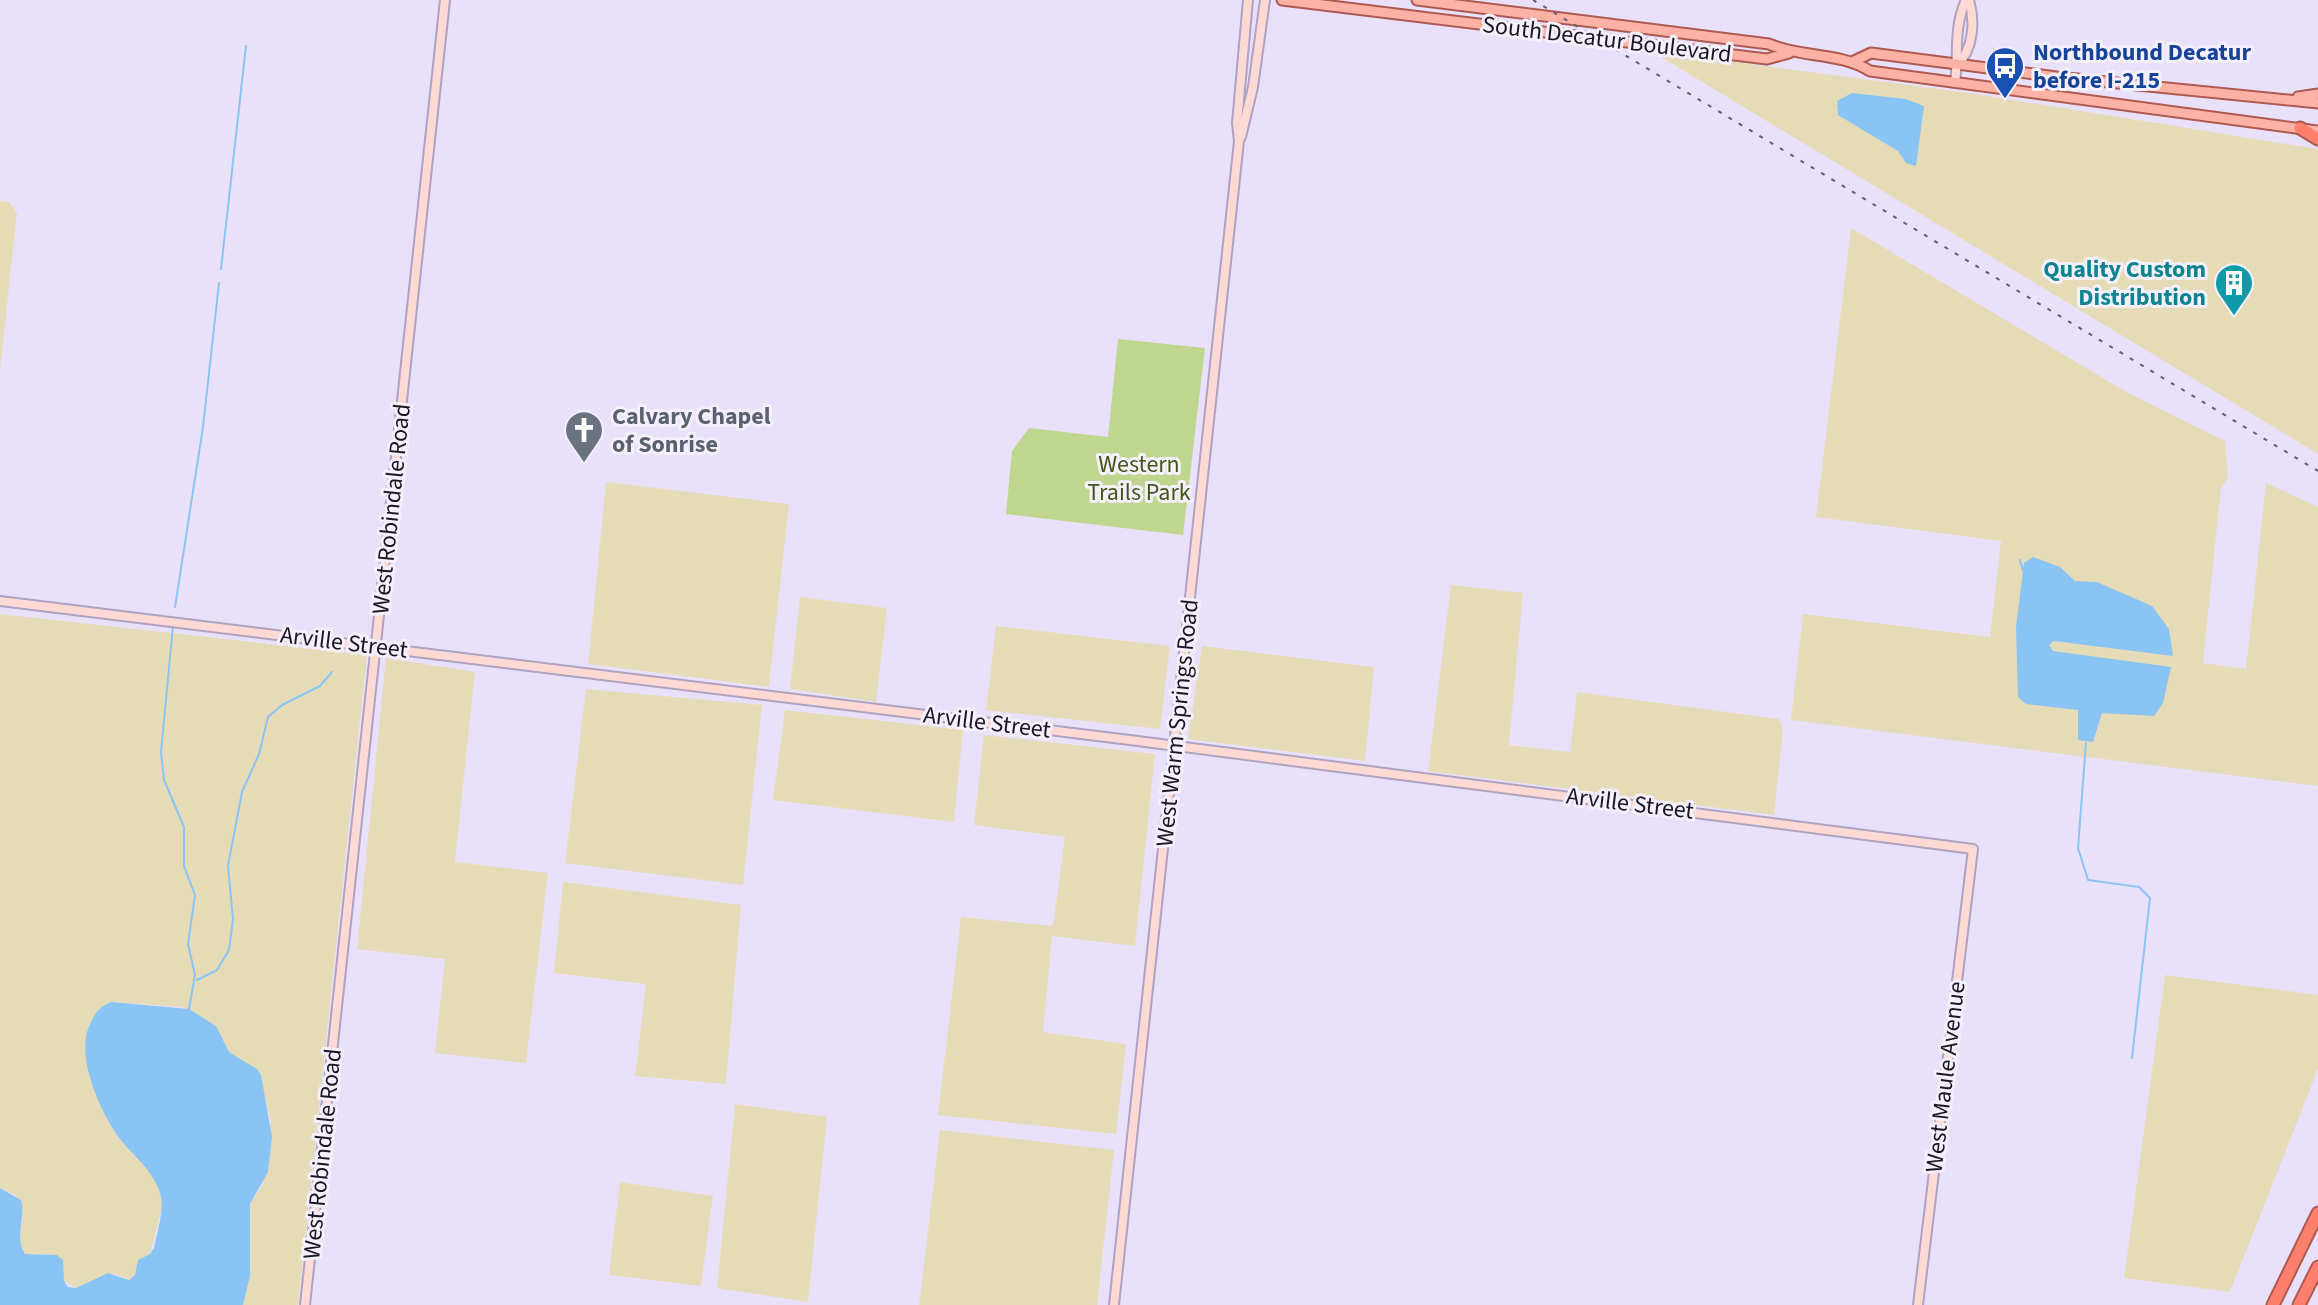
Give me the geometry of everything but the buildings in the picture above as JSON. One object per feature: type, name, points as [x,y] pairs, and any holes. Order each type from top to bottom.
[{"type":"highway","points":[[2300,128],[2318,139]]},
{"type":"highway","points":[[2273,1305],[2318,1213]]},
{"type":"highway","points":[[2299,1305],[2318,1267]]},
{"type":"main road","name":"South Decatur Boulevard","points":[[1282,0],[1767,59],[1789,53]]},
{"type":"main road","name":"South Decatur Boulevard","points":[[1417,0],[1769,44],[1789,53],[1854,61],[1870,71],[2318,131]]},
{"type":"main road","name":"South Decatur Boulevard","points":[[1854,61],[1871,53],[2318,103]]},
{"type":"main road","points":[[2276,98],[2318,94]]},
{"type":"street","name":"West Robindale Road","points":[[305,1305],[445,0]]},
{"type":"street","name":"West Warm Springs Road","points":[[1239,141],[1237,123],[1248,0]]},
{"type":"street","name":"West Warm Springs Road","points":[[1114,1305],[1239,141],[1253,87],[1265,0]]},
{"type":"street","points":[[1955,83],[1957,65],[1954,55],[1968,0]]},
{"type":"street","points":[[1957,65],[1967,55],[1974,15],[1968,0]]},
{"type":"street","name":"Arville Street","points":[[0,601],[377,645],[1973,849]]},
{"type":"street","name":"West Maule Avenue","points":[[1918,1305],[1973,849]]},
{"type":"green space","name":"Western Trails Park","points":[[1118,339],[1205,348],[1183,535],[1006,514],[1012,451],[1029,428],[1108,437]]},
{"type":"sand","points":[[1651,51],[1969,93],[2318,149],[2318,454]]},
{"type":"sand","points":[[0,201],[9,202],[17,213],[0,370]]},
{"type":"sand","points":[[1851,228],[2130,394],[2225,441],[2228,477],[2221,488],[2203,663],[2246,669],[2266,483],[2318,507],[2318,786],[1791,720],[1803,614],[1990,637],[2001,541],[1816,517]]},
{"type":"sand","points":[[606,482],[789,504],[769,687],[588,664]]},
{"type":"sand","points":[[1451,585],[1523,593],[1509,745],[1570,752],[1577,692],[1779,719],[1783,730],[1774,815],[1428,771]]},
{"type":"sand","points":[[800,597],[887,608],[876,702],[790,689]]},
{"type":"sand","points":[[0,614],[367,655],[298,1305],[243,1305],[250,1276],[250,1204],[262,1186],[271,1122],[257,1069],[229,1052],[216,1026],[182,1007],[111,1002],[98,1010],[85,1044],[94,1089],[117,1136],[152,1174],[160,1192],[163,1203],[150,1254],[138,1261],[135,1275],[129,1280],[115,1274],[76,1288],[64,1281],[57,1255],[25,1254],[19,1241],[23,1217],[16,1195],[0,1188]]},
{"type":"sand","points":[[996,626],[1170,646],[1160,729],[986,710]]},
{"type":"sand","points":[[1202,646],[1374,667],[1365,761],[1188,739]]},
{"type":"sand","points":[[386,658],[475,672],[455,862],[548,873],[526,1063],[435,1053],[445,959],[357,949]]},
{"type":"sand","points":[[586,689],[762,705],[743,885],[565,863]]},
{"type":"sand","points":[[785,710],[963,730],[954,822],[773,800]]},
{"type":"sand","points":[[984,735],[1155,754],[1135,946],[1052,936],[1043,1032],[1126,1044],[1116,1134],[938,1115],[961,917],[1053,926],[1065,837],[974,825]]},
{"type":"sand","points":[[563,882],[741,905],[726,1084],[635,1076],[646,984],[554,973]]},
{"type":"sand","points":[[2165,975],[2318,995],[2318,1069],[2230,1292],[2124,1278]]},
{"type":"sand","points":[[735,1104],[827,1117],[808,1302],[717,1288]]},
{"type":"sand","points":[[940,1130],[1114,1150],[1097,1305],[919,1305]]},
{"type":"sand","points":[[620,1182],[713,1196],[701,1286],[609,1275]]},
{"type":"water","points":[[1852,93],[1906,99],[1924,106],[1916,166],[1906,163],[1898,151],[1838,115],[1837,101]]},
{"type":"water","points":[[2033,557],[2060,567],[2075,581],[2097,582],[2152,606],[2169,629],[2173,656],[2054,641],[2049,645],[2053,651],[2171,667],[2163,703],[2154,716],[2102,713],[2093,742],[2078,740],[2078,710],[2026,704],[2018,697],[2016,627],[2024,563]]},
{"type":"water","points":[[111,1002],[189,1009],[216,1026],[229,1052],[257,1069],[261,1075],[272,1137],[268,1172],[250,1204],[250,1276],[243,1305],[0,1305],[0,1188],[21,1200],[20,1241],[25,1254],[57,1255],[63,1260],[64,1281],[68,1287],[76,1288],[108,1273],[129,1280],[135,1275],[138,1260],[154,1248],[161,1213],[160,1193],[148,1171],[113,1128],[88,1071],[85,1042],[88,1029],[96,1012]]},
{"type":"waterway","points":[[221,269],[246,46]]},
{"type":"waterway","points":[[175,607],[203,427],[219,283]]},
{"type":"waterway","points":[[2020,560],[2023,571]]},
{"type":"waterway","points":[[173,626],[161,752],[164,780],[184,827],[184,866],[195,895],[188,944],[195,975],[189,1009]]},
{"type":"waterway","points":[[197,980],[217,970],[229,950],[233,919],[228,866],[242,792],[259,754],[268,717],[282,705],[320,686],[332,672]]},
{"type":"waterway","points":[[2086,743],[2078,848],[2088,880],[2139,887],[2150,898],[2132,1058]]},
{"type":"railway","points":[[1533,0],[2318,471]]},
{"type":"place","name":"Northbound Decatur before I-215","points":[[2005,100]]},
{"type":"place","name":"Quality Custom Distribution","points":[[2234,317]]},
{"type":"place","name":"Calvary Chapel of Sonrise","points":[[584,464]]}]
